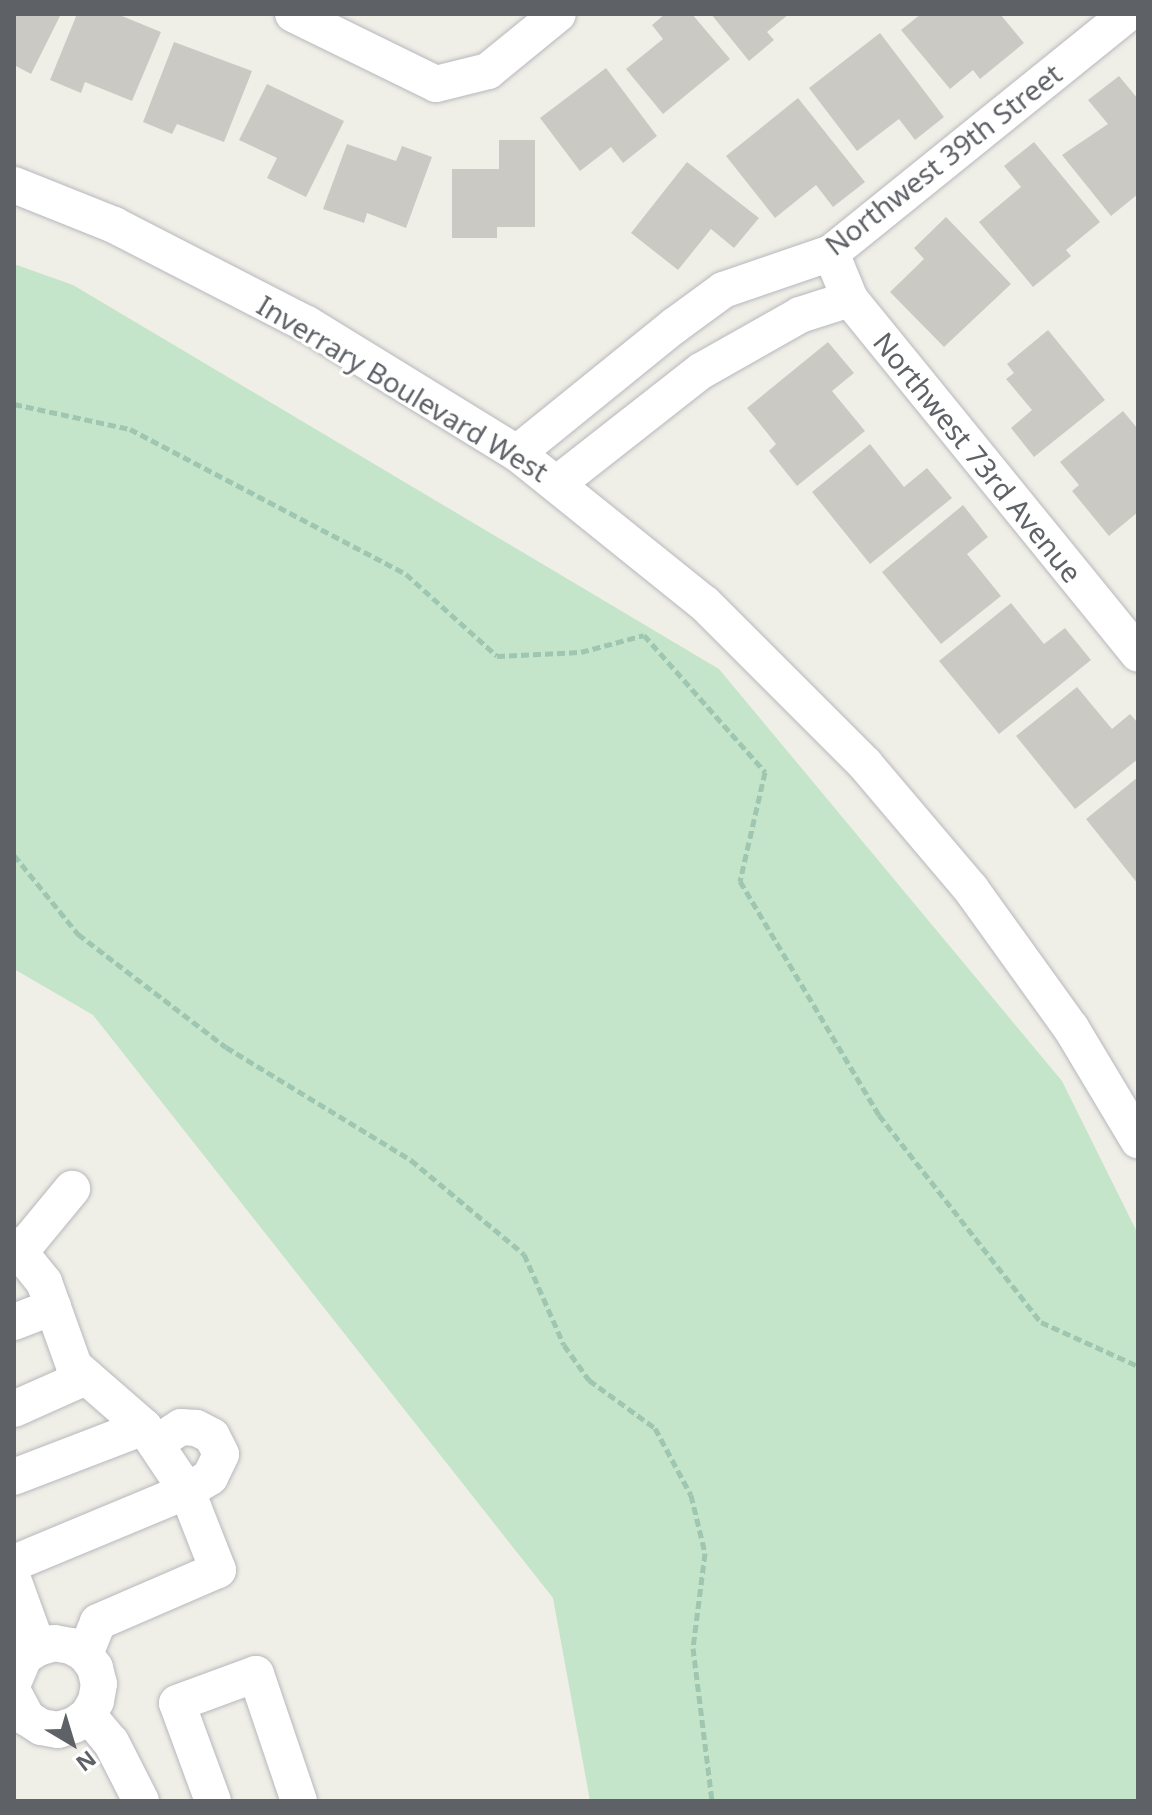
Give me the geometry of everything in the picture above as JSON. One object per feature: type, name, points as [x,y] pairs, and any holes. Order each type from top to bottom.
[{"type":"street","points":[[293,14],[436,84],[488,71],[558,14]]},
{"type":"street","name":"Northwest 39th Street","points":[[517,453],[723,290],[831,253],[1127,14]]},
{"type":"street","name":"Inverrary Boulevard West","points":[[14,185],[114,225],[307,324],[517,453],[705,604],[865,764],[971,889],[1071,1028],[1138,1140]]},
{"type":"street","name":"Northwest 73rd Avenue","points":[[831,253],[850,299],[1138,654]]},
{"type":"street","points":[[738,285],[762,336]]},
{"type":"street","name":"Northwest 39th Street","points":[[558,483],[701,371],[800,315],[850,299]]},
{"type":"street","points":[[72,1189],[17,1248],[44,1282],[74,1366],[150,1435],[187,1491],[218,1570],[98,1622],[85,1654]]},
{"type":"street","points":[[14,1322],[53,1307]]},
{"type":"street","points":[[14,1409],[86,1377]]},
{"type":"street","points":[[14,1477],[181,1427],[196,1428],[212,1436],[221,1454],[210,1477],[187,1491],[14,1563]]},
{"type":"street","points":[[14,1582],[19,1673],[28,1731],[58,1730],[74,1725],[88,1715],[96,1701],[99,1684],[95,1668],[85,1654],[71,1646],[54,1643],[19,1673]]},
{"type":"street","points":[[213,1801],[177,1703],[256,1674],[299,1801]]},
{"type":"street","points":[[88,1715],[111,1742],[141,1801]]},
{"type":"path","points":[[14,404],[130,429],[406,574],[497,656],[581,652],[644,635],[765,772],[740,881],[879,1115],[1041,1322],[1138,1366]]},
{"type":"path","points":[[14,855],[78,934],[226,1047],[411,1160],[524,1254],[564,1345],[589,1380],[655,1428],[691,1495],[705,1553],[693,1648],[712,1801]]},
{"type":"green space","points":[[14,264],[73,285],[719,669],[1062,1081],[1138,1234],[1138,1801],[590,1801],[553,1598],[93,1015],[14,969]]},
{"type":"building","points":[[14,14],[61,14],[31,74],[14,65]]},
{"type":"building","points":[[77,14],[117,14],[161,32],[132,101],[85,82],[81,93],[50,80]]},
{"type":"building","points":[[665,14],[692,14],[730,59],[663,114],[626,69],[663,39],[652,25]]},
{"type":"building","points":[[711,14],[789,14],[767,32],[774,40],[749,61]]},
{"type":"building","points":[[921,14],[1000,14],[1024,43],[980,79],[973,70],[950,89],[901,30]]},
{"type":"building","points":[[880,33],[944,117],[915,140],[899,119],[857,151],[809,88]]},
{"type":"building","points":[[174,42],[252,71],[224,142],[177,124],[172,134],[143,122]]},
{"type":"building","points":[[606,68],[657,136],[623,163],[611,147],[580,171],[540,118]]},
{"type":"building","points":[[1119,76],[1138,99],[1138,194],[1111,216],[1062,155],[1108,124],[1088,100]]},
{"type":"building","points":[[267,84],[344,121],[306,197],[267,178],[277,158],[239,140]]},
{"type":"building","points":[[798,98],[865,182],[833,207],[816,185],[775,218],[726,156]]},
{"type":"building","points":[[499,140],[535,140],[535,227],[497,227],[497,238],[452,238],[452,169],[499,169]]},
{"type":"building","points":[[1034,142],[1100,222],[1066,250],[1071,256],[1033,287],[979,222],[1021,187],[1004,166]]},
{"type":"building","points":[[347,144],[396,161],[402,146],[432,157],[406,228],[367,213],[364,223],[323,209]]},
{"type":"building","points":[[687,162],[759,218],[734,248],[711,229],[678,270],[631,233]]},
{"type":"building","points":[[946,217],[1011,284],[944,347],[890,292],[924,259],[914,248]]},
{"type":"building","points":[[1048,330],[1105,400],[1034,457],[1011,428],[1032,410],[1006,379],[1014,373],[1007,364]]},
{"type":"building","points":[[828,342],[854,373],[832,391],[865,431],[797,486],[769,451],[776,444],[747,408]]},
{"type":"building","points":[[1123,411],[1138,429],[1138,512],[1109,536],[1072,491],[1079,485],[1060,462]]},
{"type":"building","points":[[870,444],[904,487],[927,468],[952,498],[870,564],[812,492]]},
{"type":"building","points":[[963,505],[988,537],[967,554],[1001,596],[941,644],[882,572]]},
{"type":"building","points":[[1011,603],[1044,644],[1065,628],[1091,660],[999,734],[939,661]]},
{"type":"building","points":[[1077,687],[1112,729],[1130,714],[1138,723],[1138,759],[1075,809],[1016,736]]},
{"type":"building","points":[[1138,777],[1138,884],[1086,819]]}]
